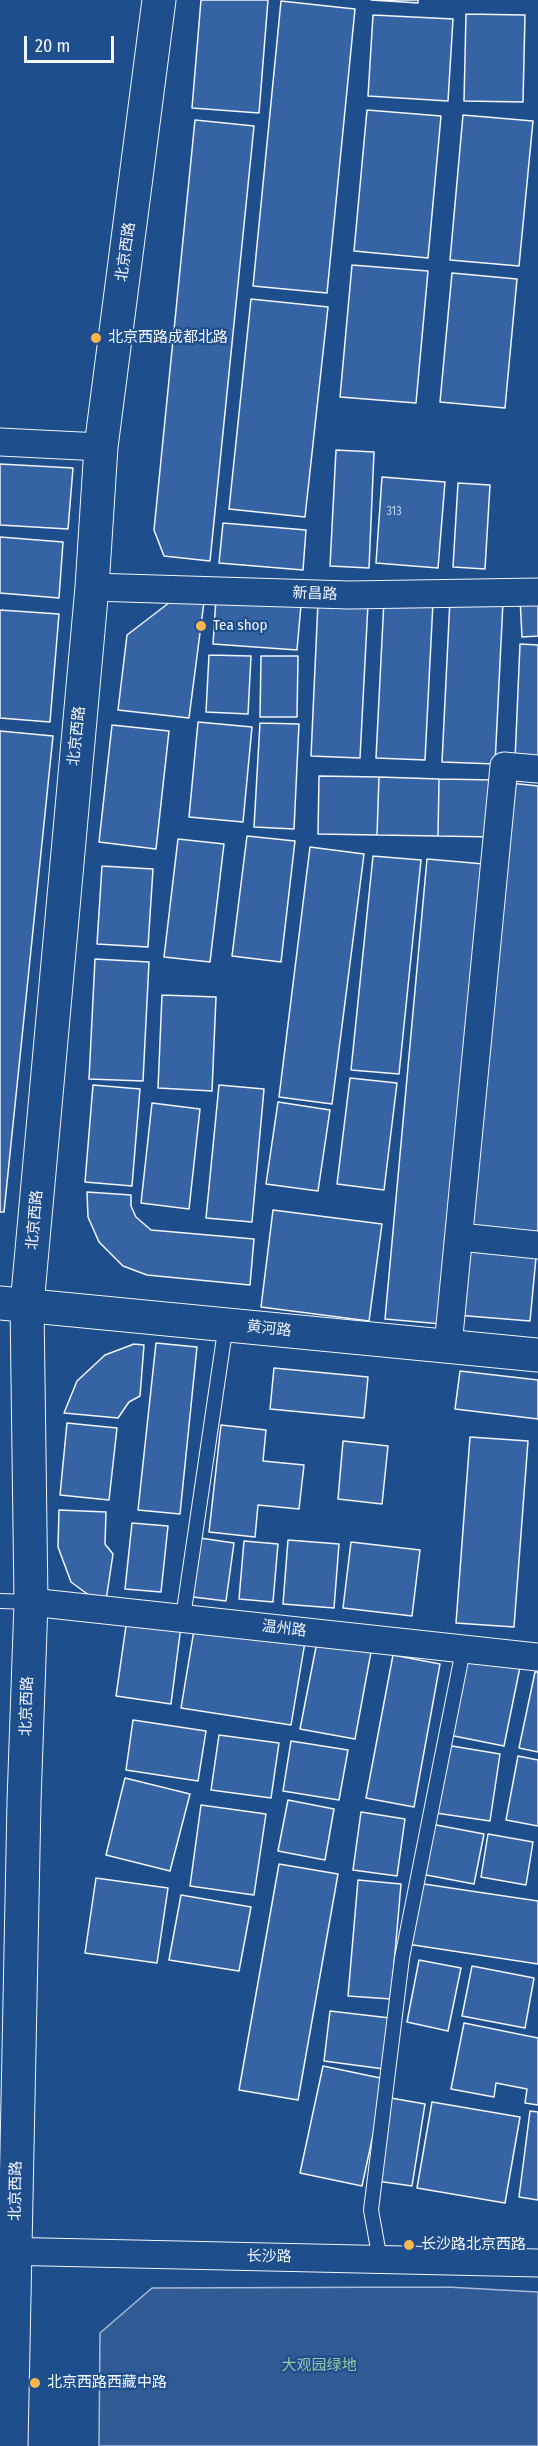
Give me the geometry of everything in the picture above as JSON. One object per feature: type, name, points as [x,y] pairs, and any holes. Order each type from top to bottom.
[{"type":"main road","name":"北京西路","points":[[11,2446],[7,2251],[23,1814],[15,1602],[14,1304],[92,587],[101,447],[159,0]]},
{"type":"main road","name":"黄河路","points":[[14,1304],[538,1355]]},
{"type":"street","points":[[0,442],[101,447]]},
{"type":"street","name":"新昌路","points":[[92,587],[349,595],[538,592]]},
{"type":"street","points":[[448,1346],[504,766],[538,769]]},
{"type":"street","points":[[460,1237],[538,1245]]},
{"type":"street","name":"温州路","points":[[15,1602],[183,1617],[538,1657]]},
{"type":"street","name":"长沙路","points":[[7,2251],[538,2264]]},
{"type":"lane","points":[[183,1617],[226,1324]]},
{"type":"lane","points":[[380,2260],[371,2210],[402,1958],[463,1650]]},
{"type":"shaded area","name":"大观园绿地","points":[[447,2287],[538,2292],[538,2446],[99,2446],[100,2333],[152,2288]]},
{"type":"building","points":[[201,0],[268,0],[259,113],[192,108]]},
{"type":"building","points":[[371,0],[418,0],[418,3]]},
{"type":"building","points":[[281,1],[355,9],[327,293],[253,286]]},
{"type":"building","points":[[466,14],[525,15],[523,102],[464,101]]},
{"type":"building","points":[[373,15],[453,19],[448,101],[368,96]]},
{"type":"building","points":[[367,110],[441,116],[428,258],[354,251]]},
{"type":"building","points":[[463,115],[533,121],[519,266],[450,260]]},
{"type":"building","points":[[195,120],[254,126],[210,561],[164,556],[154,530]]},
{"type":"building","points":[[352,265],[428,271],[416,403],[340,397]]},
{"type":"building","points":[[452,273],[517,279],[505,408],[440,402]]},
{"type":"building","points":[[251,299],[328,307],[305,517],[229,509]]},
{"type":"building","points":[[336,450],[374,452],[369,568],[330,566]]},
{"type":"building","points":[[0,464],[73,468],[68,529],[0,525]]},
{"type":"building","points":[[382,477],[445,482],[438,568],[376,563]]},
{"type":"building","points":[[458,483],[490,485],[485,569],[453,567]]},
{"type":"building","points":[[223,523],[306,530],[303,570],[219,563]]},
{"type":"building","points":[[0,537],[63,542],[59,598],[0,593]]},
{"type":"building","points":[[520,598],[538,598],[538,636],[522,637]]},
{"type":"building","points":[[174,599],[204,602],[189,718],[118,710],[127,635]]},
{"type":"building","points":[[216,599],[301,605],[297,650],[213,644]]},
{"type":"building","points":[[450,599],[503,602],[495,764],[442,762]]},
{"type":"building","points":[[384,600],[433,602],[425,760],[376,758]]},
{"type":"building","points":[[318,602],[368,604],[360,758],[311,756]]},
{"type":"building","points":[[0,610],[59,614],[50,722],[0,718]]},
{"type":"building","points":[[520,644],[538,645],[538,761],[515,760]]},
{"type":"building","points":[[209,655],[251,656],[248,714],[206,712]]},
{"type":"building","points":[[261,656],[298,656],[297,717],[260,717]]},
{"type":"building","points":[[198,722],[252,727],[243,822],[189,817]]},
{"type":"building","points":[[260,723],[299,724],[294,829],[254,827]]},
{"type":"building","points":[[112,725],[169,731],[156,849],[99,842]]},
{"type":"building","points":[[0,731],[53,736],[4,1212],[0,1212]]},
{"type":"building","points":[[319,776],[379,777],[377,835],[318,834]]},
{"type":"building","points":[[379,777],[439,779],[438,836],[377,835]]},
{"type":"building","points":[[439,779],[494,780],[493,837],[438,836]]},
{"type":"building","points":[[510,783],[538,786],[538,1232],[469,1227]]},
{"type":"building","points":[[247,836],[295,841],[281,962],[232,956]]},
{"type":"building","points":[[178,839],[224,844],[210,962],[164,957]]},
{"type":"building","points":[[310,847],[364,854],[332,1104],[279,1097]]},
{"type":"building","points":[[373,856],[421,860],[399,1074],[351,1070]]},
{"type":"building","points":[[427,859],[484,864],[442,1324],[385,1319]]},
{"type":"building","points":[[102,866],[153,869],[148,947],[97,944]]},
{"type":"building","points":[[95,959],[149,962],[143,1081],[89,1079]]},
{"type":"building","points":[[162,995],[216,997],[212,1091],[158,1088]]},
{"type":"building","points":[[350,1078],[397,1083],[384,1190],[337,1184]]},
{"type":"building","points":[[93,1085],[140,1089],[132,1186],[85,1182]]},
{"type":"building","points":[[219,1085],[264,1089],[252,1222],[206,1218]]},
{"type":"building","points":[[278,1102],[330,1110],[318,1191],[266,1184]]},
{"type":"building","points":[[152,1103],[200,1109],[189,1209],[141,1203]]},
{"type":"building","points":[[87,1192],[131,1195],[131,1206],[136,1217],[151,1230],[254,1239],[250,1285],[147,1275],[123,1266],[99,1242],[88,1217]]},
{"type":"building","points":[[273,1210],[382,1224],[369,1321],[261,1307]]},
{"type":"building","points":[[463,1242],[537,1247],[530,1321],[456,1315]]},
{"type":"building","points":[[156,1343],[197,1347],[180,1514],[138,1510]]},
{"type":"building","points":[[134,1344],[144,1345],[140,1396],[129,1402],[118,1418],[64,1413],[77,1381],[105,1355]]},
{"type":"building","points":[[274,1368],[368,1377],[364,1418],[270,1409]]},
{"type":"building","points":[[460,1371],[538,1380],[538,1419],[455,1409]]},
{"type":"building","points":[[67,1423],[117,1428],[109,1500],[60,1495]]},
{"type":"building","points":[[221,1425],[266,1430],[263,1461],[304,1465],[299,1509],[258,1505],[255,1537],[209,1532]]},
{"type":"building","points":[[470,1437],[528,1441],[514,1627],[456,1623]]},
{"type":"building","points":[[343,1441],[388,1446],[382,1504],[338,1499]]},
{"type":"building","points":[[59,1510],[106,1512],[105,1544],[113,1554],[105,1607],[71,1582],[58,1547]]},
{"type":"building","points":[[132,1523],[168,1526],[161,1592],[125,1589]]},
{"type":"building","points":[[200,1538],[234,1543],[226,1601],[193,1597]]},
{"type":"building","points":[[288,1540],[339,1544],[334,1608],[283,1604]]},
{"type":"building","points":[[244,1541],[278,1544],[273,1602],[239,1599]]},
{"type":"building","points":[[351,1542],[420,1550],[412,1616],[343,1608]]},
{"type":"building","points":[[127,1619],[181,1626],[171,1704],[116,1696]]},
{"type":"building","points":[[195,1624],[305,1642],[291,1725],[181,1708]]},
{"type":"building","points":[[317,1642],[371,1652],[355,1739],[300,1729]]},
{"type":"building","points":[[393,1655],[440,1664],[414,1807],[366,1798]]},
{"type":"building","points":[[465,1657],[520,1667],[504,1746],[449,1735]]},
{"type":"building","points":[[535,1672],[538,1672],[538,1752],[519,1748]]},
{"type":"building","points":[[133,1720],[206,1731],[198,1781],[126,1770]]},
{"type":"building","points":[[219,1735],[279,1743],[271,1798],[211,1790]]},
{"type":"building","points":[[291,1741],[348,1750],[339,1800],[283,1791]]},
{"type":"building","points":[[446,1745],[500,1754],[490,1821],[436,1813]]},
{"type":"building","points":[[518,1756],[538,1760],[538,1826],[506,1820]]},
{"type":"building","points":[[125,1778],[190,1794],[170,1871],[106,1855]]},
{"type":"building","points":[[288,1800],[334,1809],[325,1860],[278,1851]]},
{"type":"building","points":[[201,1805],[266,1814],[254,1895],[190,1886]]},
{"type":"building","points":[[361,1812],[405,1819],[397,1876],[353,1870]]},
{"type":"building","points":[[431,1824],[484,1834],[474,1884],[421,1874]]},
{"type":"building","points":[[488,1834],[533,1842],[526,1885],[481,1877]]},
{"type":"building","points":[[279,1864],[338,1874],[298,2100],[239,2090]]},
{"type":"building","points":[[96,1878],[168,1888],[157,1963],[85,1953]]},
{"type":"building","points":[[358,1880],[401,1884],[391,1999],[348,1996]]},
{"type":"building","points":[[417,1883],[538,1901],[538,1964],[407,1944]]},
{"type":"building","points":[[181,1895],[251,1907],[239,1971],[169,1960]]},
{"type":"building","points":[[419,1960],[461,1968],[448,2031],[407,2022]]},
{"type":"building","points":[[472,1966],[534,1978],[525,2028],[462,2016]]},
{"type":"building","points":[[330,2011],[390,2018],[384,2069],[324,2061]]},
{"type":"building","points":[[464,2023],[538,2038],[538,2105],[525,2103],[527,2089],[496,2083],[494,2097],[451,2089]]},
{"type":"building","points":[[323,2066],[385,2079],[362,2186],[300,2173]]},
{"type":"building","points":[[391,2098],[425,2104],[412,2186],[377,2181]]},
{"type":"building","points":[[432,2102],[520,2117],[505,2203],[417,2188]]},
{"type":"building","points":[[530,2111],[538,2112],[538,2200],[519,2197]]},
{"type":"place","name":"北京西路成都北路","points":[[96,338]]},
{"type":"place","name":"Tea shop","points":[[201,626]]},
{"type":"place","name":"长沙路北京西路","points":[[409,2245]]},
{"type":"place","name":"北京西路西藏中路","points":[[35,2383]]}]
